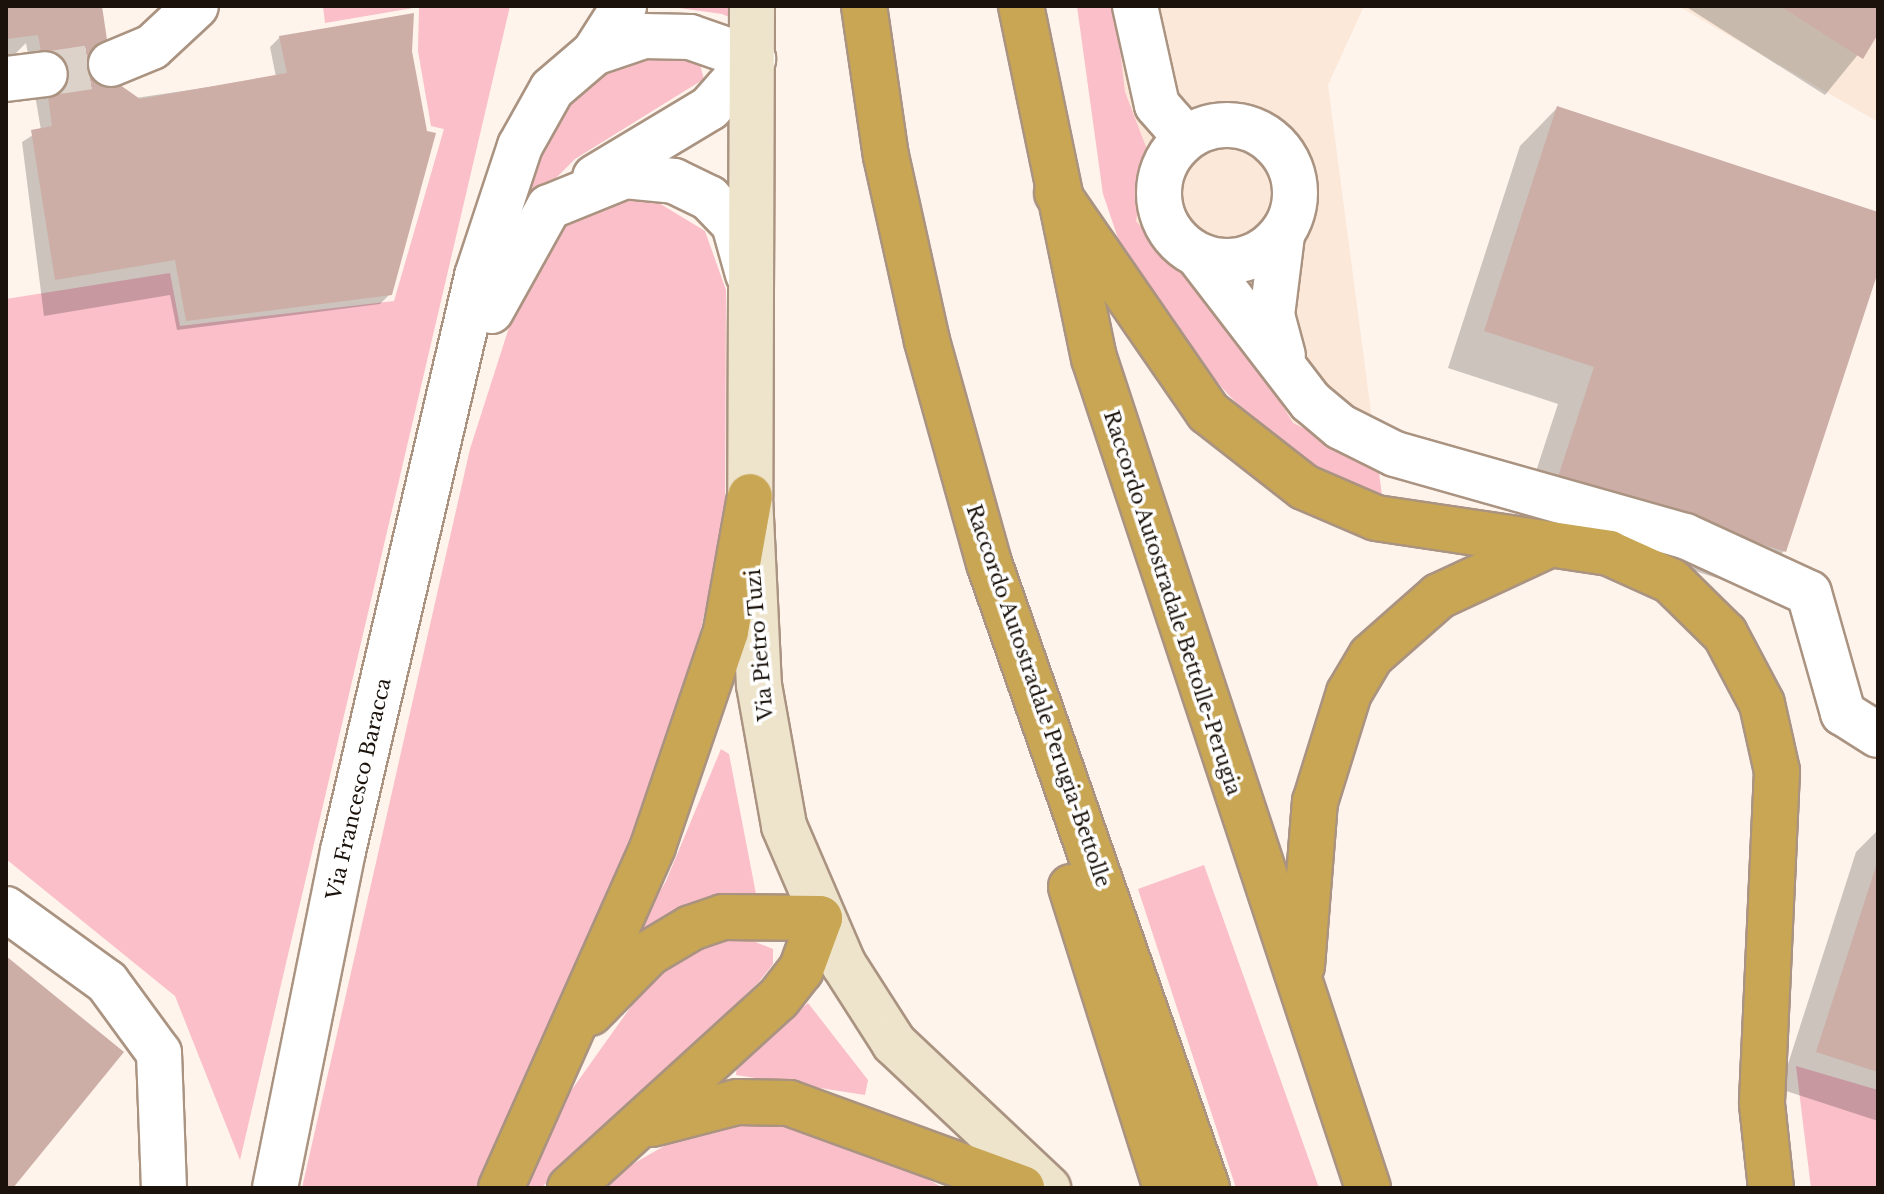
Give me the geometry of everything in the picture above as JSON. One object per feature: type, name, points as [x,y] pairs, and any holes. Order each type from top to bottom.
[{"type":"highway","name":"Raccordo Autostradale Perugia-Bettolle","points":[[864,6],[927,341],[989,563],[1207,1188]]},
{"type":"highway","name":"Raccordo Autostradale Bettolle-Perugia","points":[[1021,6],[1057,193],[1094,358],[1155,559],[1368,1188]]},
{"type":"highway","points":[[1057,193],[1156,342],[1208,412],[1249,450],[1304,487],[1376,518],[1559,541],[1671,581],[1725,634],[1762,704],[1777,771],[1762,1104],[1771,1188]]},
{"type":"highway","points":[[501,1188],[653,846],[726,631],[750,496]]},
{"type":"highway","points":[[1300,981],[1315,802],[1349,693],[1371,656],[1439,596],[1559,541]]},
{"type":"highway","points":[[989,563],[1033,764],[1166,1188]]},
{"type":"highway","points":[[567,1038],[649,953],[691,928],[723,917],[820,918],[801,970],[778,999],[570,1188]]},
{"type":"highway","points":[[631,1133],[700,1109],[789,1103],[1022,1188]]},
{"type":"main road","name":"Via Pietro Tuzi","points":[[752,6],[750,496],[759,685],[784,826],[820,918],[894,1043],[1048,1188]]},
{"type":"street","points":[[111,64],[152,47],[196,6]]},
{"type":"street","points":[[452,392],[477,276],[520,146],[552,89],[594,53],[624,6]]},
{"type":"street","points":[[1135,6],[1157,105],[1186,138]]},
{"type":"street","points":[[452,392],[525,237],[569,193],[710,108],[753,59],[690,37],[644,36],[594,53]]},
{"type":"street","points":[[1284,363],[1272,315],[1282,235],[1292,216],[1293,173],[1268,137],[1227,124],[1186,138],[1170,155],[1159,200],[1172,232],[1198,255],[1311,402],[1395,454],[1685,536],[1809,593],[1843,713],[1878,735]]},
{"type":"street","points":[[569,193],[655,176],[709,198],[734,224],[752,286]]},
{"type":"street","points":[[1198,255],[1244,259],[1282,235]]},
{"type":"street","name":"Via Francesco Baracca","points":[[275,1188],[343,851],[452,392]]},
{"type":"street","points":[[6,909],[107,982],[159,1053],[164,1188]]},
{"type":"shaded area","points":[[323,6],[510,6],[240,1160],[175,996],[6,859],[6,299],[170,273],[180,326],[394,301],[444,129],[431,126],[418,51],[419,7],[325,23]]},
{"type":"shaded area","points":[[665,6],[735,6],[734,19],[722,14]]},
{"type":"shaded area","points":[[1077,6],[1364,6],[1328,85],[1382,496],[1283,453],[1103,194]]},
{"type":"shaded area","points":[[1077,6],[1115,6],[1125,92],[1148,152],[1136,221],[1245,343],[1293,423],[1378,465],[1382,496],[1283,453],[1183,346],[1126,262],[1103,194]]},
{"type":"shaded area","points":[[1678,6],[1878,6],[1878,122]]},
{"type":"shaded area","points":[[667,54],[699,61],[704,79],[575,159],[522,212],[527,151],[601,65]]},
{"type":"shaded area","points":[[649,197],[705,231],[726,290],[725,522],[677,735],[593,943],[481,1188],[302,1188],[470,449],[530,262],[558,223],[602,198]]},
{"type":"shaded area","points":[[721,749],[729,754],[756,894],[705,901],[627,947],[666,881]]},
{"type":"shaded area","points":[[1204,865],[1319,1188],[1236,1188],[1138,889]]},
{"type":"shaded area","points":[[743,937],[773,949],[773,964],[759,982],[541,1188],[523,1188],[568,1095],[645,987],[696,949]]},
{"type":"shaded area","points":[[808,1003],[868,1080],[865,1095],[736,1075],[737,1064]]},
{"type":"shaded area","points":[[1796,1066],[1878,1090],[1878,1188],[1811,1188]]},
{"type":"shaded area","points":[[792,1122],[896,1161],[943,1188],[605,1188],[617,1173],[680,1137],[739,1123]]},
{"type":"building","points":[[6,6],[102,6],[113,80],[140,99],[287,73],[279,36],[414,13],[412,51],[427,131],[436,133],[392,295],[186,321],[175,260],[55,280],[31,130],[52,126],[45,74],[38,35],[6,39]]},
{"type":"building","points":[[1780,6],[1878,6],[1878,34],[1863,59]]},
{"type":"building","points":[[1557,106],[1878,212],[1878,272],[1786,552],[1558,477],[1594,367],[1484,331]]},
{"type":"building","points":[[1878,860],[1878,1072],[1816,1052]]},
{"type":"building","points":[[6,956],[124,1052],[13,1188],[6,1188]]},
{"type":"tunnel","points":[[45,74],[111,64]]}]
